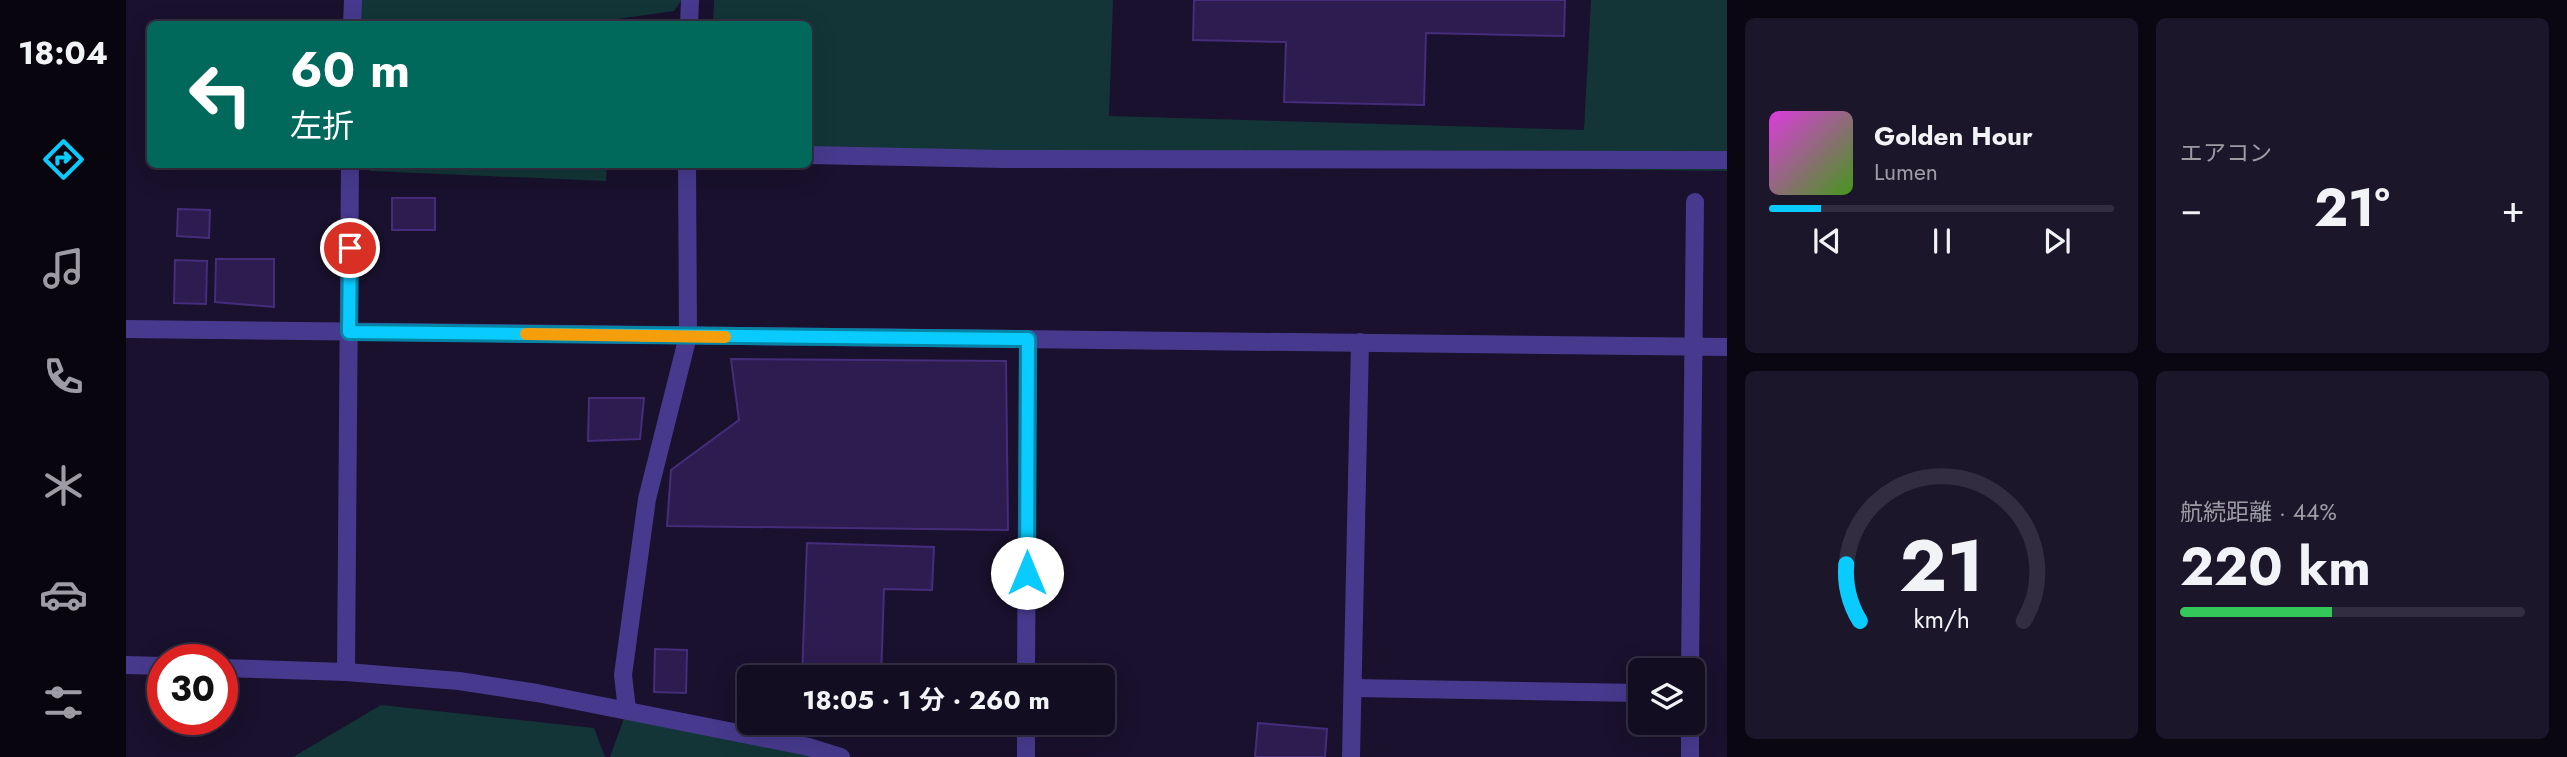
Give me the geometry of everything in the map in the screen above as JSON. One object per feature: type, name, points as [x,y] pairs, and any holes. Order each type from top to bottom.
[{"type":"street","points":[[352,21],[353,0]]},
{"type":"street","points":[[689,21],[690,0]]},
{"type":"street","points":[[812,155],[1003,159],[1727,160]]},
{"type":"street","points":[[346,672],[350,168]]},
{"type":"street","points":[[627,710],[623,675],[647,499],[688,336],[687,168]]},
{"type":"street","points":[[1690,658],[1695,202]]},
{"type":"street","points":[[126,329],[1727,347]]},
{"type":"street","points":[[1026,665],[1028,339]]},
{"type":"street","points":[[1351,757],[1360,342]]},
{"type":"street","points":[[126,665],[147,666]]},
{"type":"street","points":[[238,669],[346,672],[459,681],[627,710],[809,747],[841,757]]},
{"type":"street","points":[[1353,688],[1628,693]]},
{"type":"street","points":[[1026,735],[1026,757]]},
{"type":"street","points":[[1690,735],[1690,757]]},
{"type":"green space","points":[[357,0],[681,0],[674,11],[617,21],[356,21]]},
{"type":"green space","points":[[714,0],[1113,0],[1109,116],[1584,130],[1591,0],[1727,0],[1727,171],[812,158],[812,21],[713,21]]},
{"type":"green space","points":[[366,168],[607,168],[606,181],[370,171]]},
{"type":"green space","points":[[381,705],[594,728],[605,757],[293,757]]},
{"type":"green space","points":[[627,710],[840,757],[610,757]]},
{"type":"building","points":[[1194,0],[1565,0],[1564,36],[1426,33],[1424,105],[1284,102],[1286,42],[1193,40]]},
{"type":"building","points":[[392,198],[435,198],[435,230],[392,230]]},
{"type":"building","points":[[178,209],[210,210],[209,238],[177,236]]},
{"type":"building","points":[[216,259],[274,259],[274,307],[215,302]]},
{"type":"building","points":[[175,260],[207,261],[206,304],[174,303]]},
{"type":"building","points":[[731,359],[1006,361],[1008,530],[667,526],[671,470],[739,420]]},
{"type":"building","points":[[589,398],[644,398],[640,439],[588,441]]},
{"type":"building","points":[[807,543],[934,547],[932,590],[884,589],[881,665],[802,665]]},
{"type":"building","points":[[655,649],[687,650],[686,693],[654,692]]},
{"type":"building","points":[[1258,723],[1327,729],[1325,757],[1255,757]]},
{"type":"slow traffic","points":[[526,334],[725,337]]},
{"type":"route","points":[[350,248],[349,332],[1028,339],[1027,573]]}]
